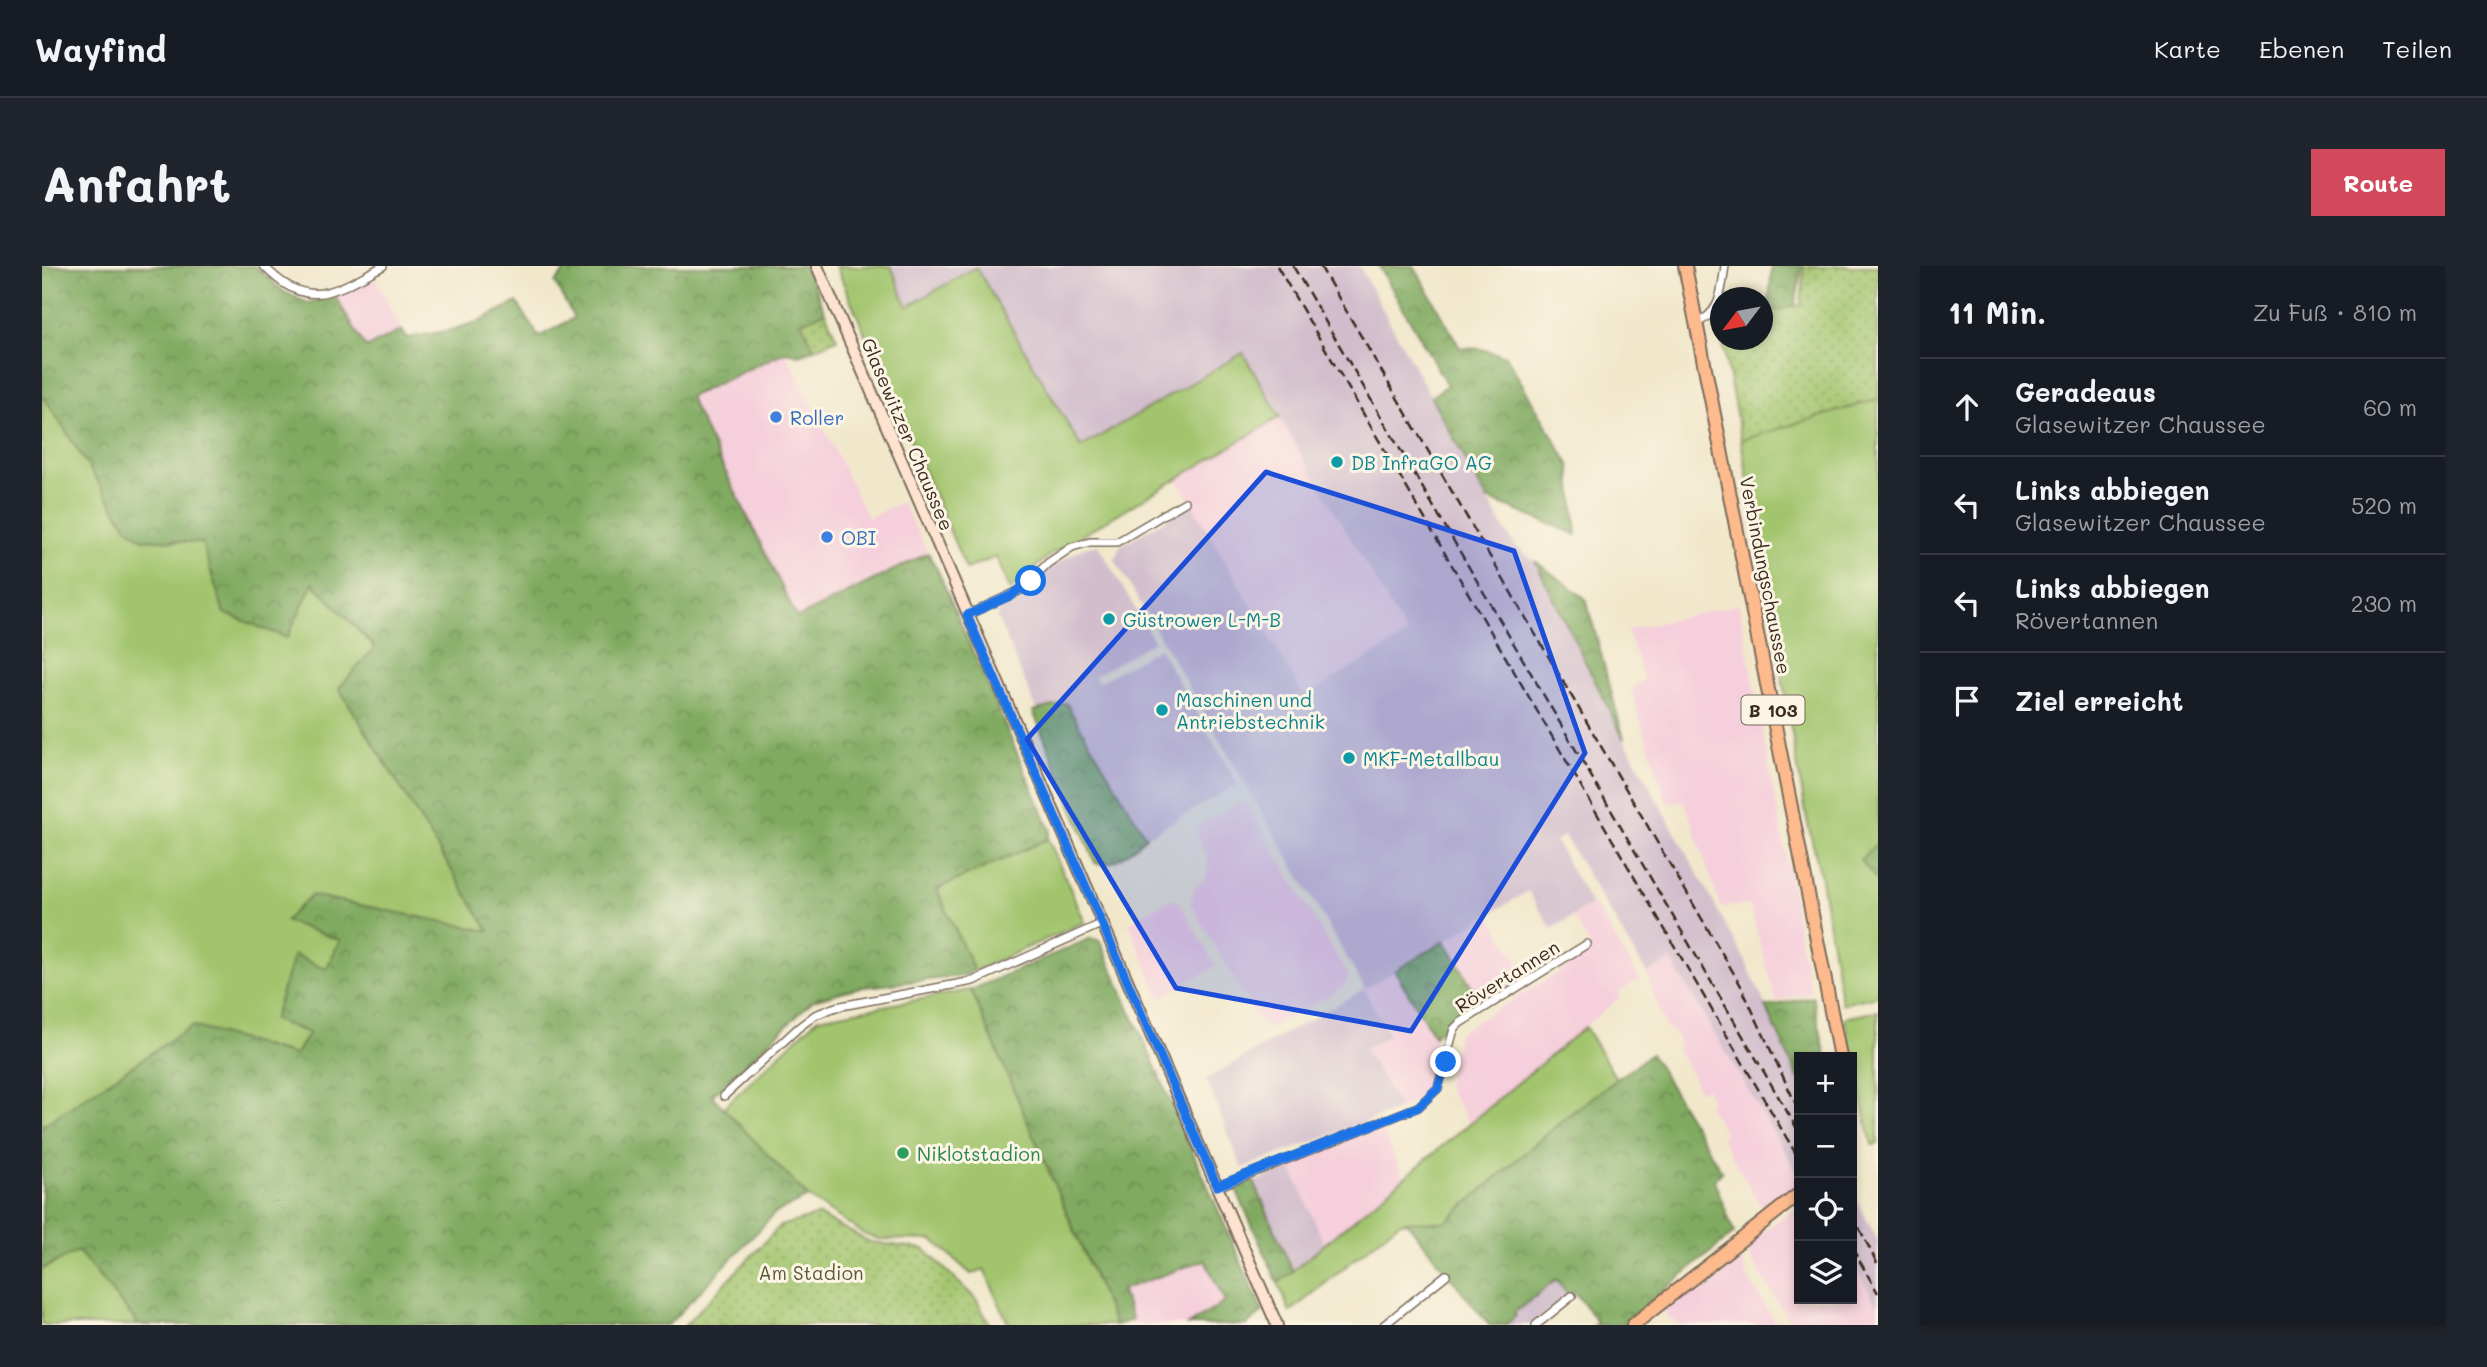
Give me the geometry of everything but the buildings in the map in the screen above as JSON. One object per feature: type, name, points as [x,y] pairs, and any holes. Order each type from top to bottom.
[{"type":"main road","name":"Glasewitzer Chaussee","points":[[817,266],[1277,1325]]},
{"type":"main road","name":"Verbindungschaussee","points":[[1685,266],[1839,1052]]},
{"type":"main road","points":[[1633,1325],[1794,1198]]},
{"type":"street","points":[[264,266],[276,278],[298,291],[316,295],[331,293],[383,266]]},
{"type":"street","points":[[1696,323],[1712,316],[1718,303],[1725,266]]},
{"type":"street","points":[[967,615],[1020,590],[1048,563],[1072,547],[1090,542],[1117,542],[1185,502]]},
{"type":"street","points":[[724,1096],[815,1015],[836,1007],[973,981],[1101,924]]},
{"type":"street","name":"Rövertannen","points":[[1217,1186],[1418,1107],[1438,1088],[1454,1029],[1460,1023],[1587,944]]},
{"type":"street","points":[[1384,1325],[1446,1275]]},
{"type":"street","points":[[1536,1325],[1572,1296]]},
{"type":"highlighted area","points":[[1266,472],[1514,551],[1585,753],[1411,1031],[1176,988],[1027,739]]},
{"type":"shaded area","points":[[891,266],[1359,266],[1515,546],[1535,561],[1624,739],[1745,960],[1794,1069],[1794,1168],[1671,960],[1647,974],[1564,836],[1555,841],[1591,905],[1552,929],[1528,891],[1365,989],[1115,560],[1120,546],[1192,504],[1304,696],[1407,635],[1242,353],[1081,447],[976,267],[907,307]]},
{"type":"shaded area","points":[[374,276],[402,330],[365,349],[335,296]]},
{"type":"shaded area","points":[[786,352],[868,518],[902,502],[928,553],[797,619],[689,396]]},
{"type":"shaded area","points":[[1280,417],[1407,635],[1304,696],[1177,479]]},
{"type":"shaded area","points":[[1098,545],[1154,641],[1095,676],[1098,683],[1159,648],[1238,784],[1146,837],[1066,703],[1037,710],[997,617],[1000,606],[1023,594],[1047,569],[1085,547]]},
{"type":"shaded area","points":[[1739,604],[1811,992],[1776,1002],[1750,905],[1720,907],[1685,802],[1667,804],[1631,690],[1644,679],[1627,630]]},
{"type":"shaded area","points":[[1243,801],[1348,976],[1344,987],[1269,1028],[1261,1025],[1190,903],[1195,887],[1205,879],[1208,871],[1208,859],[1195,833],[1198,827]]},
{"type":"shaded area","points":[[1171,899],[1179,902],[1216,966],[1160,999],[1129,923]]},
{"type":"shaded area","points":[[1594,904],[1640,979],[1618,992],[1620,997],[1470,1123],[1446,1086],[1459,1032],[1579,960],[1577,955],[1590,946],[1573,917]]},
{"type":"shaded area","points":[[1489,914],[1526,976],[1482,1003],[1445,941]]},
{"type":"shaded area","points":[[1670,959],[1794,1168],[1794,1189],[1772,1206],[1759,1204],[1721,1137],[1725,1134],[1707,1103],[1711,1101],[1710,1095],[1706,1088],[1700,1092],[1677,1049],[1679,1040],[1675,1033],[1665,1027],[1647,974]]},
{"type":"shaded area","points":[[1395,971],[1440,1048],[1439,1067],[1426,1094],[1400,1109],[1365,1049],[1389,1034],[1364,990]]},
{"type":"shaded area","points":[[1364,989],[1389,1035],[1365,1049],[1400,1109],[1242,1168],[1206,1079]]},
{"type":"shaded area","points":[[1381,1127],[1404,1179],[1325,1245],[1288,1161]]},
{"type":"shaded area","points":[[1291,1167],[1325,1245],[1293,1272],[1254,1182]]},
{"type":"shaded area","points":[[1857,1201],[1878,1241],[1878,1307],[1857,1271]]},
{"type":"shaded area","points":[[1794,1209],[1794,1304],[1857,1304],[1857,1271],[1878,1307],[1878,1325],[1792,1325],[1747,1252],[1746,1245]]},
{"type":"shaded area","points":[[1733,1255],[1738,1257],[1745,1267],[1745,1274],[1777,1325],[1678,1325],[1677,1321],[1670,1319],[1662,1309]]},
{"type":"shaded area","points":[[1206,1260],[1225,1302],[1188,1325],[1135,1325],[1120,1290]]},
{"type":"shaded area","points":[[1556,1280],[1568,1295],[1530,1325],[1505,1325],[1516,1316],[1514,1313]]},
{"type":"green space","points":[[42,266],[255,266],[284,292],[308,303],[335,296],[366,348],[402,330],[407,338],[451,330],[477,322],[517,302],[539,337],[574,318],[555,283],[563,273],[564,266],[806,266],[825,312],[802,322],[814,349],[800,355],[785,352],[689,397],[797,618],[928,553],[1050,829],[1048,839],[937,889],[974,971],[962,976],[856,988],[813,1000],[712,1096],[808,1197],[775,1213],[668,1325],[139,1325],[78,1251],[42,1269],[42,1126],[192,1026],[295,1055],[309,1033],[273,1020],[294,955],[326,969],[340,940],[285,921],[311,895],[489,931],[339,688],[375,647],[313,583],[287,638],[224,613],[202,543],[143,539],[127,527],[42,394]]},
{"type":"green space","points":[[836,266],[891,266],[907,307],[976,267],[1081,447],[1243,353],[1280,417],[1051,554],[1010,590],[996,557],[966,569]]},
{"type":"green space","points":[[1379,266],[1414,266],[1460,348],[1481,349],[1506,356],[1570,466],[1577,535],[1487,499],[1431,397],[1447,385]]},
{"type":"green space","points":[[1772,266],[1802,266],[1795,307],[1773,311],[1773,287],[1770,287]]},
{"type":"green space","points":[[1804,266],[1878,266],[1878,399],[1741,440],[1724,350],[1773,350],[1773,311],[1801,305]]},
{"type":"green space","points":[[825,312],[837,339],[814,349],[802,322]]},
{"type":"green space","points":[[42,394],[127,527],[143,539],[202,542],[224,613],[313,582],[375,648],[339,688],[490,932],[311,895],[286,921],[340,940],[326,970],[294,955],[273,1020],[309,1033],[295,1055],[192,1026],[42,1126]]},
{"type":"green space","points":[[1878,399],[1878,996],[1842,1004],[1741,440]]},
{"type":"green space","points":[[1535,561],[1586,599],[1624,739]]},
{"type":"green space","points":[[1066,703],[1146,837],[1122,857],[1110,863],[1095,863],[1033,711]]},
{"type":"green space","points":[[1048,839],[1085,922],[974,971],[937,889]]},
{"type":"green space","points":[[1878,842],[1878,882],[1860,860]]},
{"type":"green space","points":[[1091,938],[1100,941],[1263,1312],[1247,1325],[1188,1325],[1225,1302],[1205,1260],[1121,1290],[1133,1320],[1115,1325],[971,990]]},
{"type":"green space","points":[[1445,941],[1478,997],[1434,1036],[1395,971]]},
{"type":"green space","name":"Niklotstadion","points":[[971,990],[1115,1325],[1009,1325],[984,1269],[971,1274],[933,1240],[879,1239],[866,1235],[808,1197],[723,1108],[818,1018]]},
{"type":"green space","points":[[1813,997],[1825,1052],[1794,1052],[1794,1069],[1766,1007]]},
{"type":"green space","points":[[1878,1011],[1878,1144],[1872,1145],[1857,1077],[1857,1052],[1851,1052],[1844,1018]]},
{"type":"green space","points":[[1585,1027],[1617,1080],[1570,1114],[1445,1222],[1400,1222],[1290,1312],[1278,1283]]},
{"type":"green space","points":[[1651,1054],[1722,1172],[1714,1180],[1734,1233],[1621,1325],[1594,1325],[1597,1322],[1574,1291],[1568,1295],[1556,1280],[1514,1313],[1516,1316],[1505,1325],[1489,1325],[1406,1221],[1445,1222],[1570,1114]]},
{"type":"green space","points":[[1249,1179],[1254,1182],[1293,1272],[1278,1283],[1234,1185]]},
{"type":"green space","name":"Am Stadion","points":[[818,1215],[870,1242],[924,1249],[976,1299],[990,1325],[685,1325],[780,1226]]},
{"type":"green space","points":[[78,1251],[139,1325],[42,1325],[42,1269]]},
{"type":"railway","points":[[1277,266],[1794,1150]]},
{"type":"railway","points":[[1293,266],[1794,1123]]},
{"type":"railway","points":[[1320,266],[1740,984],[1794,1100]]},
{"type":"railway","points":[[1857,1224],[1878,1265]]},
{"type":"railway","points":[[1857,1257],[1878,1293]]},
{"type":"place","name":"Roller","points":[[776,417]]},
{"type":"place","name":"DB InfraGO AG","points":[[1337,462]]},
{"type":"place","name":"OBI","points":[[827,537]]},
{"type":"place","name":"Güstrower L-M-B","points":[[1109,619]]},
{"type":"place","name":"Maschinen und Antriebstechnik","points":[[1162,710]]},
{"type":"place","name":"MKF-Metallbau","points":[[1349,758]]},
{"type":"place","name":"Niklotstadion","points":[[903,1153]]},
{"type":"route","points":[[1031,581],[1012,595],[967,615],[1217,1186],[1418,1107],[1438,1088],[1446,1062]]}]
